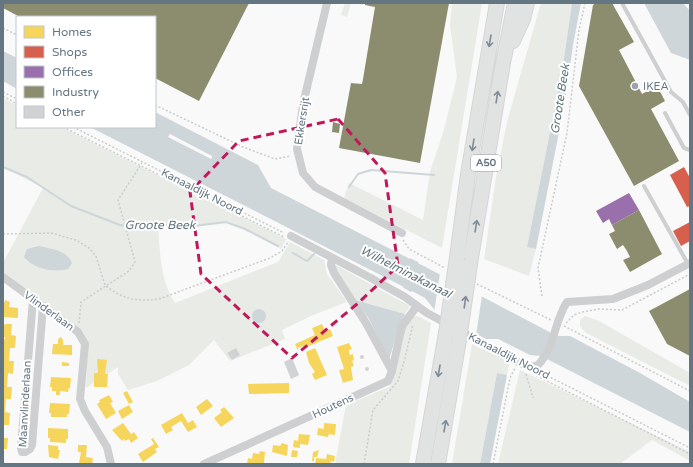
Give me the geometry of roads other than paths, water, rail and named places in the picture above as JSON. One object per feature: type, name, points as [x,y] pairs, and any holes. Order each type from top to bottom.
[{"type":"highway","name":"A50","points":[[423,464],[446,333],[470,167],[497,3]]},
{"type":"highway","name":"A50","points":[[438,464],[460,340],[470,264],[503,63],[515,3]]},
{"type":"highway","name":"A50","points":[[503,63],[523,19],[527,3]]},
{"type":"street","name":"Ekkersrijt","points":[[328,3],[303,104],[297,148],[303,173],[315,186],[402,233]]},
{"type":"street","name":"Kanaaldijk Noord","points":[[290,238],[332,258],[405,297],[417,306],[529,367],[538,365],[543,358],[556,334],[561,313],[567,302],[613,299],[648,285],[689,264]]},
{"type":"street","points":[[332,258],[331,265],[334,273],[366,323],[392,371]]},
{"type":"street","name":"Vlinderlaan","points":[[3,277],[78,332],[85,344],[80,399],[85,411],[107,447],[111,464]]},
{"type":"street","name":"Maanvlinderlaan","points":[[33,299],[21,448],[22,452],[26,452],[32,445],[43,306]]},
{"type":"street","name":"Houtens","points":[[204,464],[384,383],[389,379],[392,371],[402,326],[417,306]]},
{"type":"lane","points":[[622,3],[671,92],[683,102],[690,115]]},
{"type":"lane","points":[[665,113],[684,148],[690,150]]},
{"type":"lane","points":[[644,186],[689,264]]},
{"type":"water","points":[[572,3],[581,3],[565,102],[536,249],[527,247],[562,72]]},
{"type":"water","points":[[644,3],[683,3],[690,11],[690,60],[671,53]]},
{"type":"water","points":[[3,51],[16,58],[16,88],[3,81]]},
{"type":"water","name":"Wilhelminakanaal","points":[[156,113],[258,165],[271,188],[418,262],[557,336],[570,336],[640,373],[690,402],[690,432],[541,356],[530,355],[498,339],[486,339],[437,313],[425,298],[402,287],[404,287],[92,128],[156,128]],"holes":[[[170,134],[212,156],[211,159],[168,137]]]},
{"type":"water","points":[[39,246],[63,253],[72,263],[68,269],[62,270],[50,270],[38,267],[24,257],[27,249]]},
{"type":"water","points":[[355,300],[405,314],[397,333],[389,360],[369,319]]},
{"type":"water","points":[[259,309],[264,311],[266,316],[264,321],[259,323],[254,321],[252,316],[254,311]]},
{"type":"water","points":[[497,373],[507,375],[490,464],[480,464]]},
{"type":"waterway","name":"Groote Beek","points":[[3,167],[27,177],[71,206],[120,225],[137,227],[151,224],[194,226],[226,222],[245,229],[278,246]]},
{"type":"waterway","name":"Groote Beek","points":[[349,187],[358,174],[371,170],[434,175]]},
{"type":"waterway","name":"Groote Beek","points":[[293,253],[307,261],[314,254]]},
{"type":"place","name":"IKEA","points":[[635,86]]}]
